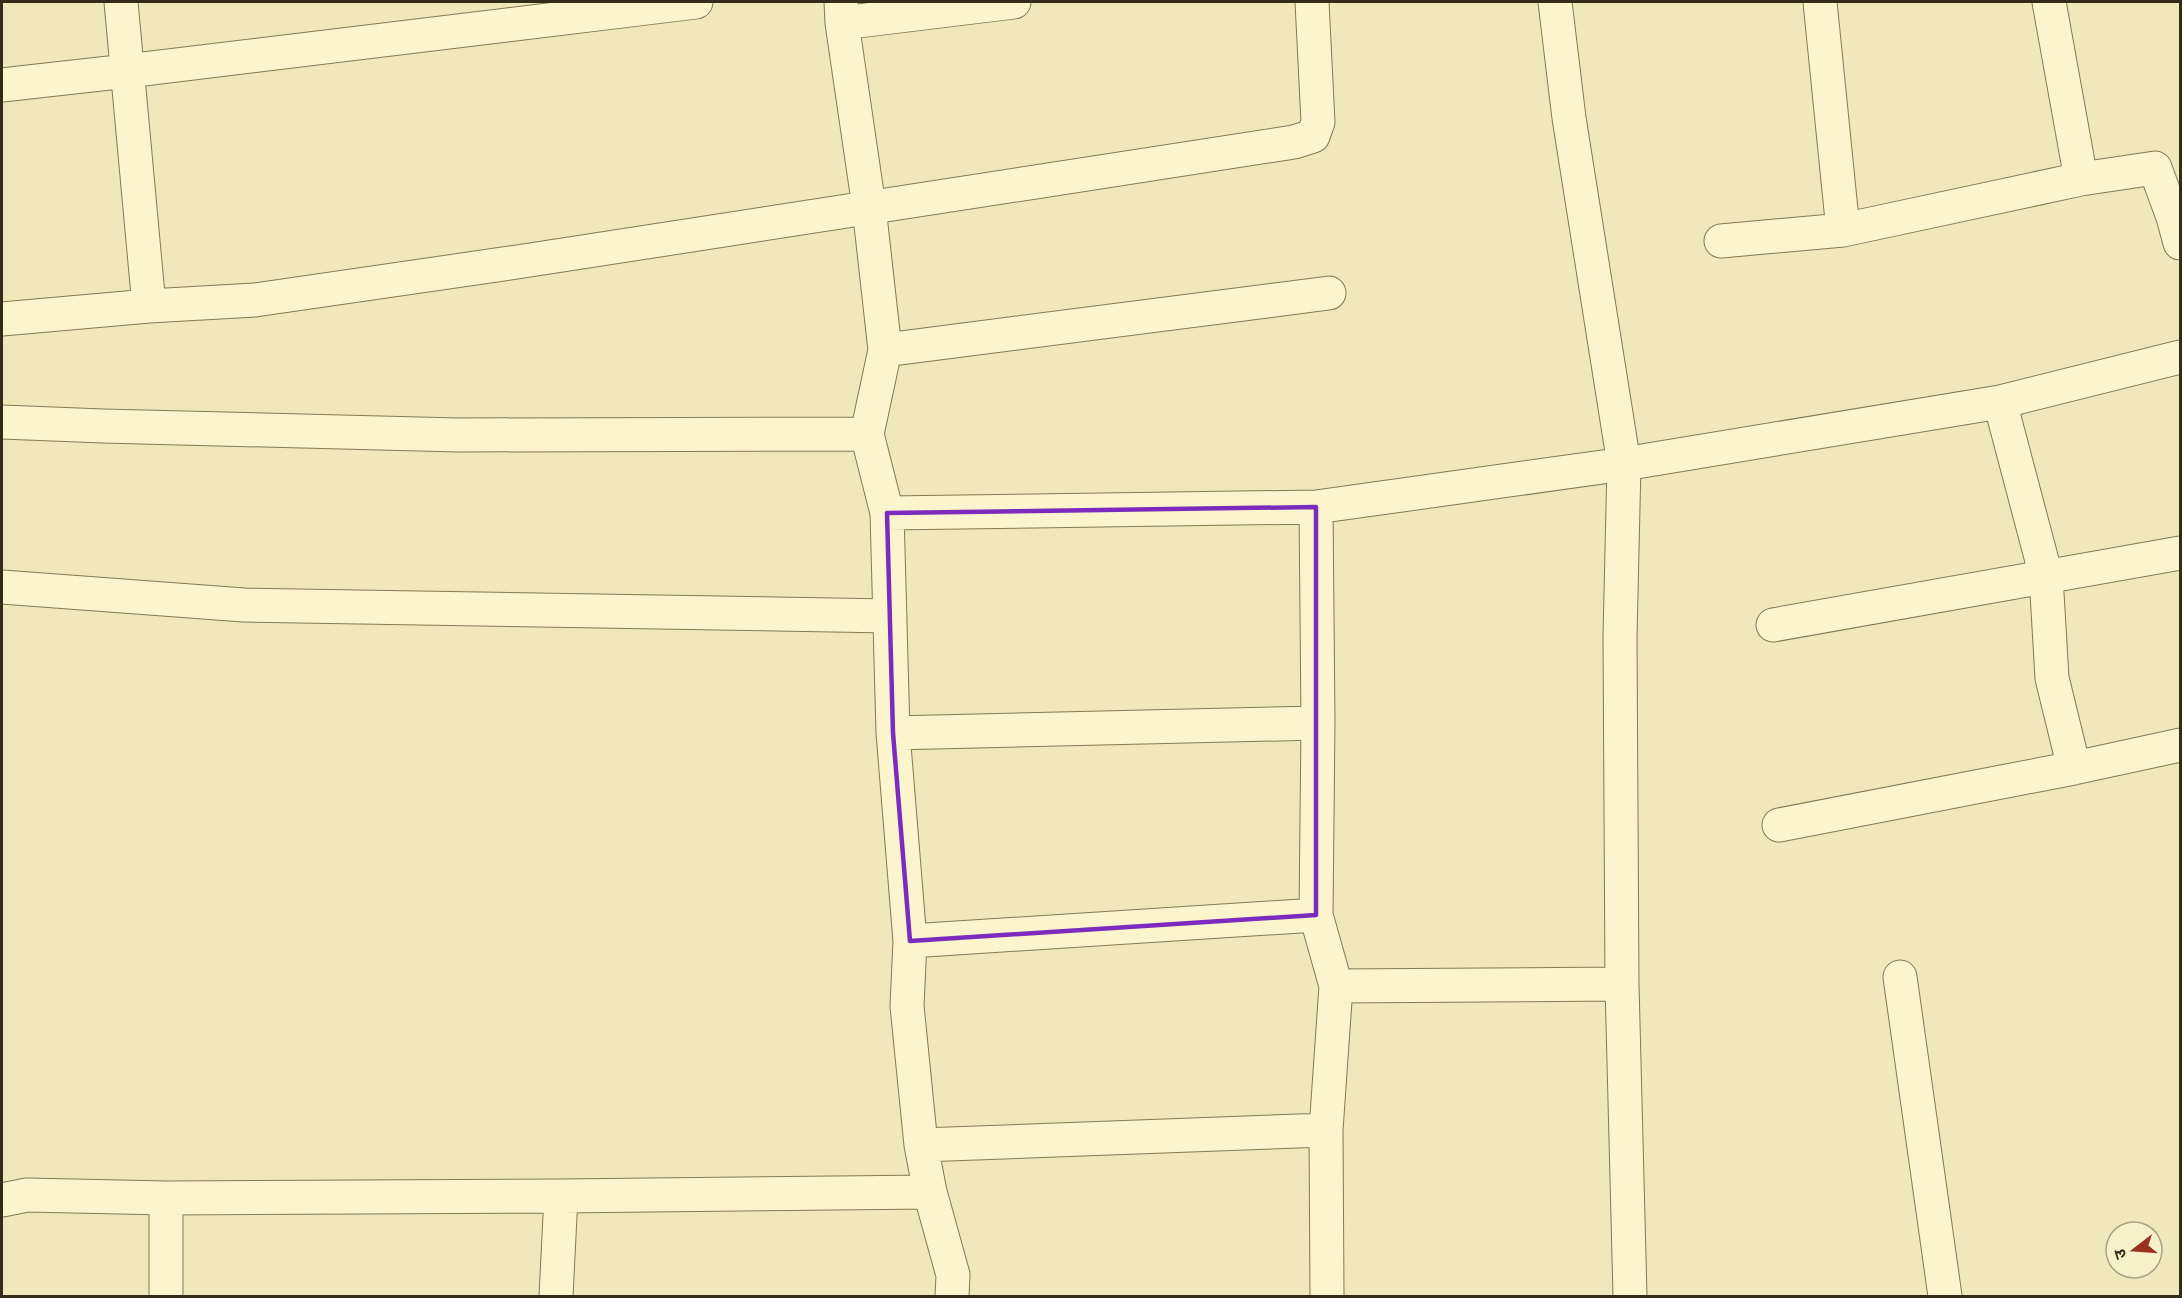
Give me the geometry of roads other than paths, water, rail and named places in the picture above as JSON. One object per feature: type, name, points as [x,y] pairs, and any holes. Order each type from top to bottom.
[{"type":"street","points":[[121,2],[148,306]]},
{"type":"street","points":[[2,85],[696,2]]},
{"type":"street","points":[[952,1296],[953,1275],[930,1192],[921,1145],[906,1006],[910,941],[893,733],[887,513],[867,434],[885,350],[869,207],[841,12],[1014,2]]},
{"type":"street","points":[[2,319],[148,306],[255,300],[1294,142],[1313,136],[1318,122],[1312,2]]},
{"type":"street","points":[[1555,2],[1569,118],[1624,464],[1620,638],[1622,984],[1630,1296]]},
{"type":"street","points":[[1820,2],[1843,230]]},
{"type":"street","points":[[2049,2],[2080,179]]},
{"type":"street","points":[[1721,241],[1843,230],[2080,179],[2168,165],[2173,217],[2181,243]]},
{"type":"street","points":[[885,350],[1329,293]]},
{"type":"street","points":[[887,513],[1316,507],[1624,464],[2000,402],[2181,357]]},
{"type":"street","points":[[2000,402],[2046,576],[2052,678],[2074,768]]},
{"type":"street","points":[[2,422],[458,435],[867,434]]},
{"type":"street","points":[[1316,507],[1318,723],[1316,915],[1336,986],[1326,1130],[1327,1296]]},
{"type":"street","points":[[1773,625],[2181,553]]},
{"type":"street","points":[[2,587],[244,605],[890,616]]},
{"type":"street","points":[[893,733],[1318,723]]},
{"type":"street","points":[[1779,825],[2074,768],[2181,744]]},
{"type":"street","points":[[910,941],[1316,915]]},
{"type":"street","points":[[1900,977],[1946,1296]]},
{"type":"street","points":[[1336,986],[1622,984]]},
{"type":"street","points":[[921,1145],[1326,1130]]},
{"type":"street","points":[[2,1200],[27,1195],[166,1198],[930,1192]]},
{"type":"street","points":[[556,1296],[561,1196]]},
{"type":"street","points":[[166,1198],[166,1296]]}]
